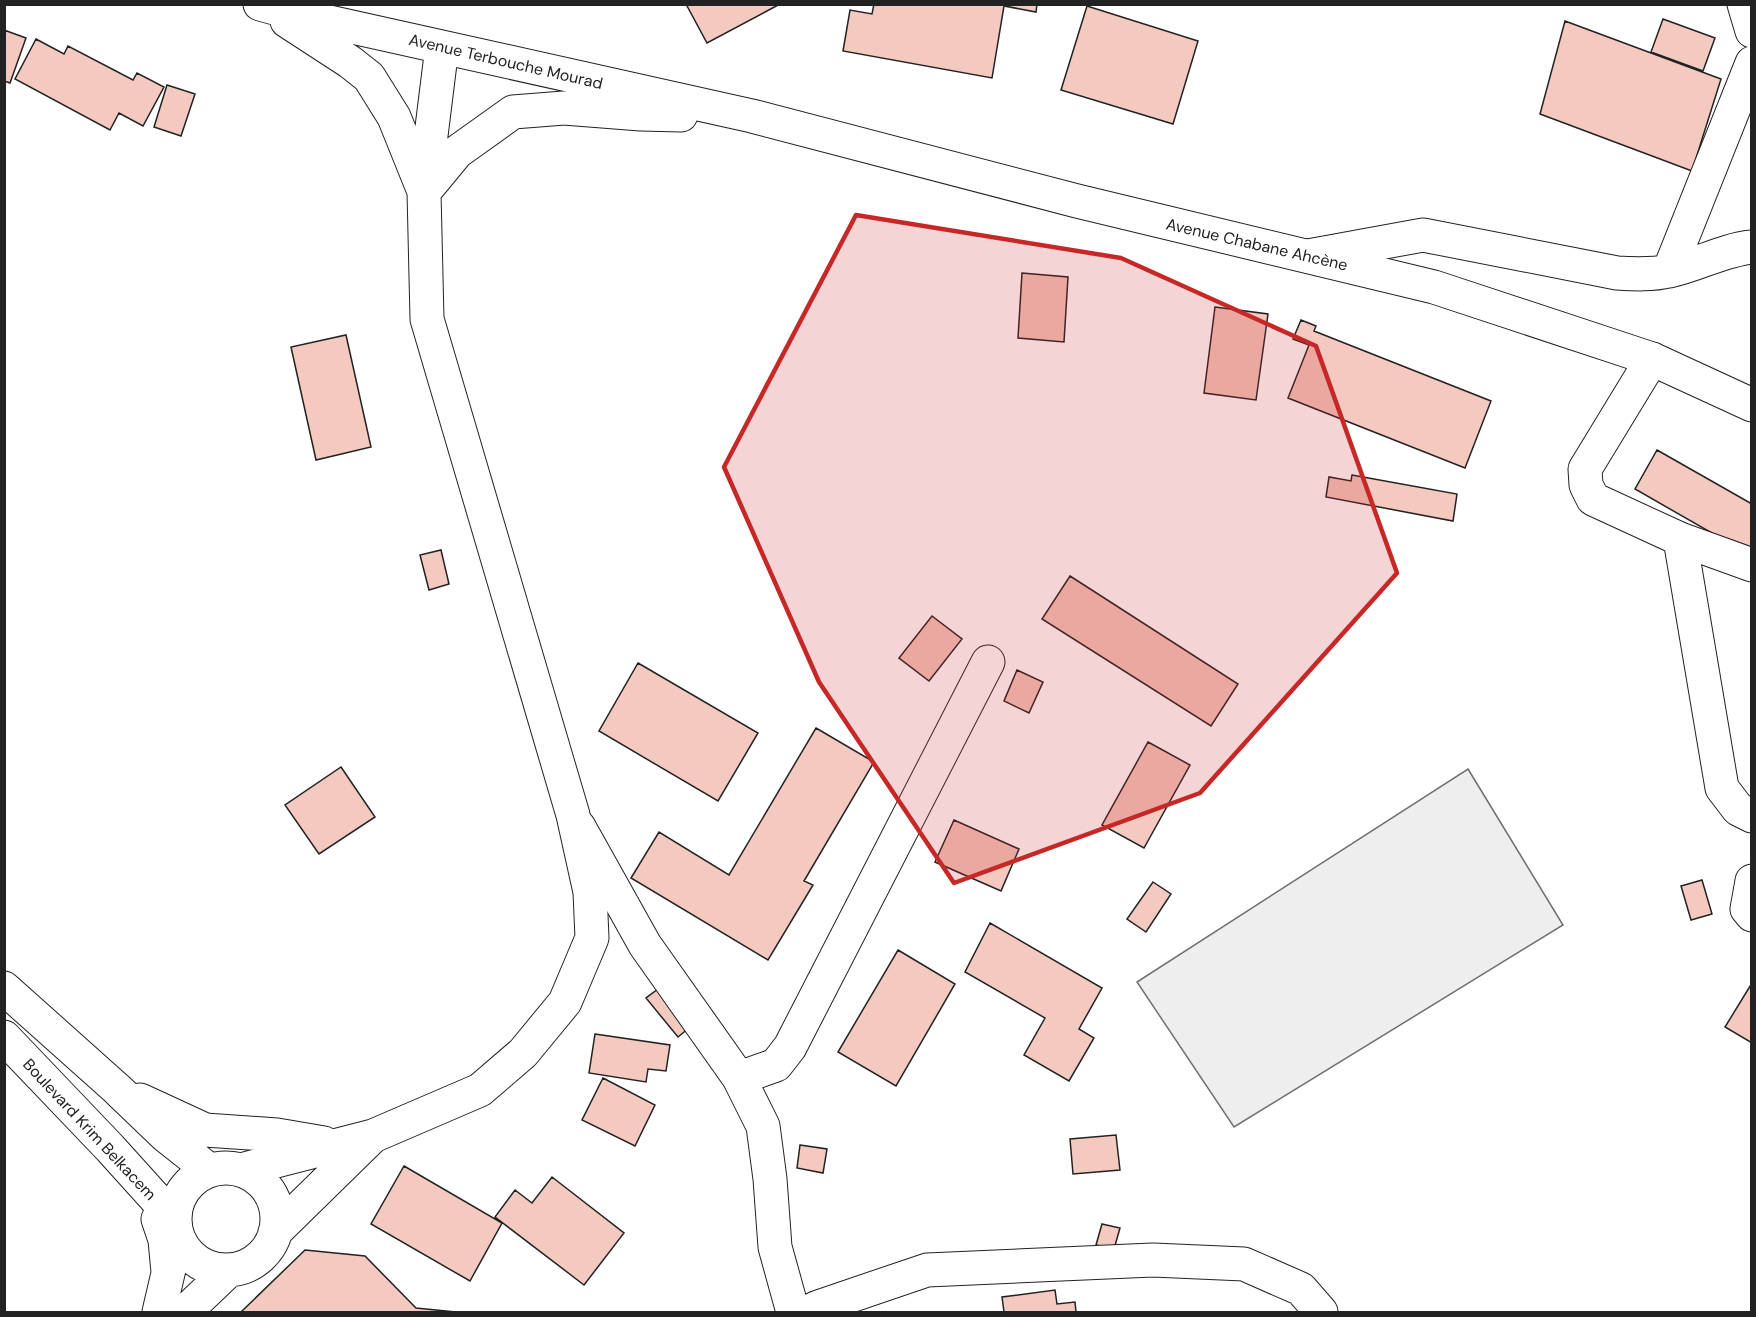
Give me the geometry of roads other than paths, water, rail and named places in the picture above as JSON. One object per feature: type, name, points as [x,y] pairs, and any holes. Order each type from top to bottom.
[{"type":"main road","points":[[1744,4],[1752,31]]},
{"type":"main road","points":[[261,5],[350,62],[369,78],[394,117],[424,192]]},
{"type":"main road","name":"Avenue Terbouche Mourad","points":[[261,5],[752,116]]},
{"type":"main road","points":[[159,1312],[176,1228],[177,1204],[184,1190],[195,1178],[373,1136],[480,1090],[523,1053],[565,1002],[592,938],[590,892],[573,815],[427,319],[424,192],[442,47]]},
{"type":"main road","points":[[1669,272],[1752,63]]},
{"type":"main road","points":[[424,192],[457,152],[513,112],[564,108],[641,114],[752,116]]},
{"type":"main road","name":"Avenue Chabane Ahcène","points":[[752,116],[1077,201],[1434,287],[1652,359],[1752,405]]},
{"type":"main road","points":[[1308,256],[1423,235],[1617,273],[1643,274],[1669,272],[1735,249],[1752,247]]},
{"type":"main road","points":[[1652,359],[1585,470],[1586,485],[1593,499],[1680,539],[1752,565]]},
{"type":"main road","points":[[1680,539],[1722,788],[1738,809],[1752,816]]},
{"type":"main road","points":[[740,1078],[776,1065],[790,1047],[988,662]]},
{"type":"main road","points":[[573,815],[645,945],[740,1078],[763,1125],[775,1247],[793,1312]]},
{"type":"main road","points":[[1752,880],[1747,909],[1752,915]]},
{"type":"main road","points":[[4,988],[166,1136],[225,1170],[255,1177],[274,1201],[277,1217],[275,1232],[269,1247],[244,1267],[229,1270],[213,1268],[198,1262],[186,1250],[176,1228]]},
{"type":"main road","name":"Boulevard Krim Belkacem","points":[[4,1037],[140,1180],[176,1228]]},
{"type":"main road","points":[[117,1089],[205,1130],[277,1135],[337,1145]]},
{"type":"main road","points":[[275,1232],[373,1136]]},
{"type":"main road","points":[[140,1180],[155,1209],[165,1240],[168,1272]]},
{"type":"main road","points":[[808,1312],[927,1270],[1154,1260],[1244,1264],[1301,1289],[1321,1312]]},
{"type":"main road","points":[[185,1312],[229,1270]]}]
